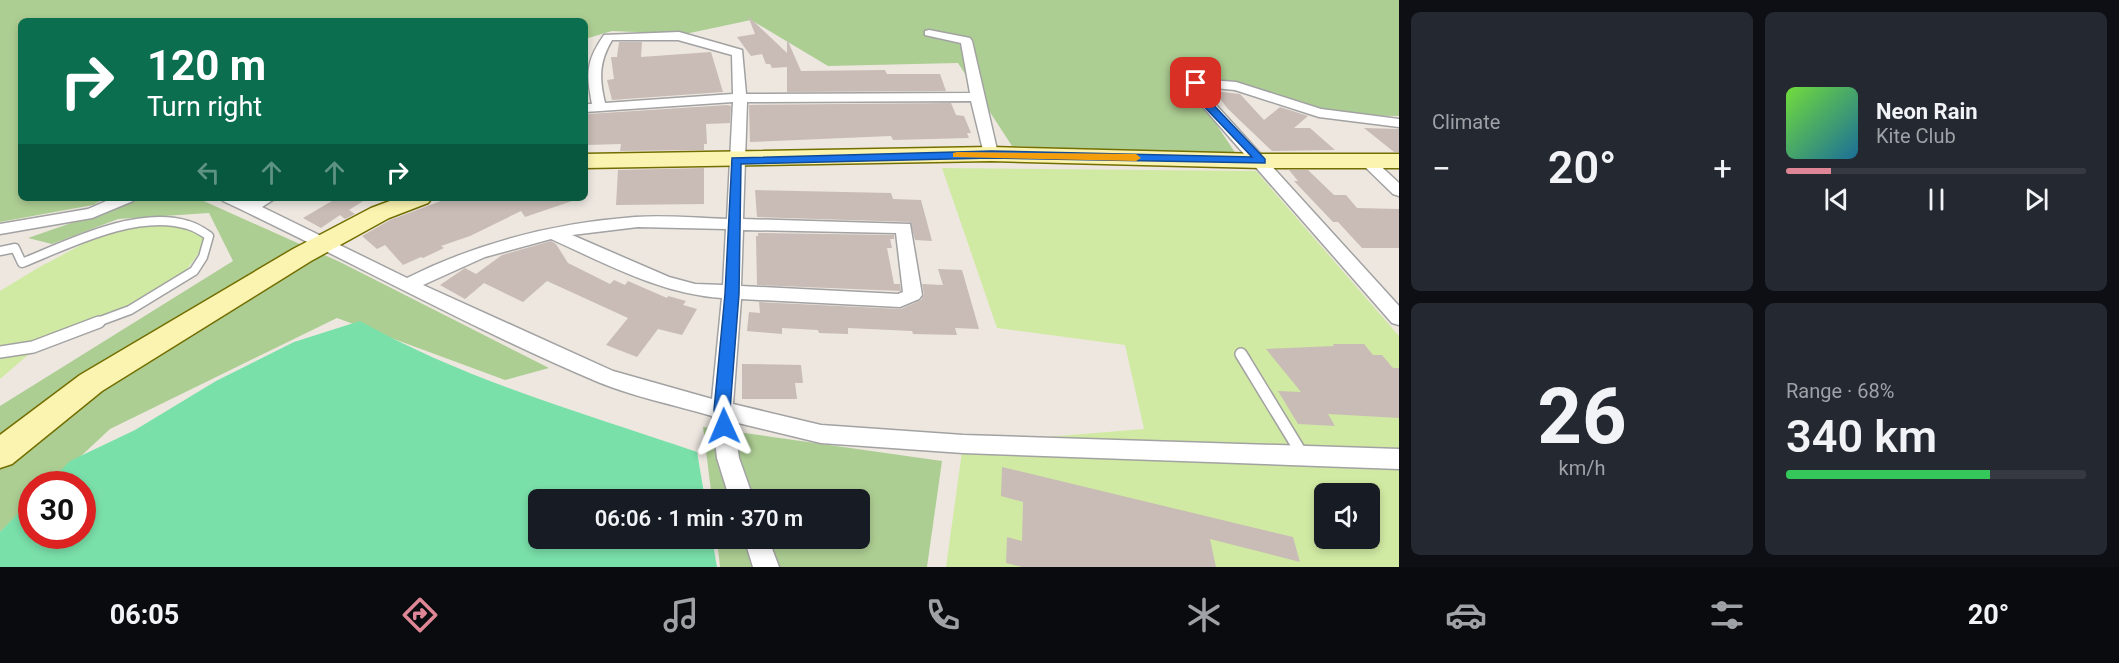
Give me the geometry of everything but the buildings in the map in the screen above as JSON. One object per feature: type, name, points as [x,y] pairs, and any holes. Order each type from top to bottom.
[{"type":"street","points":[[929,33],[966,41],[991,154]]},
{"type":"street","points":[[738,489],[728,458],[722,410],[732,294],[740,98],[738,53],[679,36],[608,37],[595,57],[591,71],[592,108],[740,98],[977,97]]},
{"type":"street","points":[[1399,123],[1319,113],[1236,86],[1196,83],[1201,96],[1399,318]]},
{"type":"street","points":[[588,161],[991,154],[1261,161],[1399,161]]},
{"type":"street","points":[[1367,161],[1399,191]]},
{"type":"street","points":[[0,229],[92,213],[120,201]]},
{"type":"street","points":[[236,201],[326,243],[407,285],[607,377],[722,410],[821,434],[963,444],[1399,459]]},
{"type":"street","points":[[249,207],[262,201]]},
{"type":"street","points":[[0,454],[91,382],[302,255],[380,213],[412,201]]},
{"type":"street","points":[[407,285],[457,261],[509,244],[552,233],[598,225],[638,222],[904,228],[913,295],[900,301],[732,294],[695,290],[664,282],[552,233]]},
{"type":"street","points":[[760,549],[766,567]]},
{"type":"lane","points":[[0,251],[15,248],[22,263],[114,227],[150,221],[177,220],[202,230],[209,236],[203,257],[194,271],[130,310],[33,347],[0,352]]},
{"type":"lane","points":[[1241,354],[1302,456]]},
{"type":"green space","points":[[0,0],[1399,0],[1399,116],[1317,115],[1236,86],[1189,83],[1236,154],[1012,146],[958,63],[828,66],[751,20],[685,34],[612,31],[588,38],[588,18],[18,18],[18,201],[100,201],[93,205],[0,222]]},
{"type":"green space","points":[[942,168],[1256,171],[1399,336],[1399,567],[946,567],[963,444],[1144,429],[1125,345],[997,328]]},
{"type":"green space","points":[[134,201],[204,201],[340,262],[549,368],[505,380],[337,318],[110,429],[65,471],[18,471],[18,515],[0,532],[0,406],[233,261],[209,213],[118,219],[52,244],[28,238]]},
{"type":"green space","points":[[139,223],[196,228],[208,240],[180,279],[100,326],[60,337],[28,355],[0,379],[0,291],[94,238]]},
{"type":"green space","points":[[360,321],[441,361],[483,378],[697,452],[703,489],[528,489],[528,549],[714,549],[717,567],[0,567],[0,532],[18,513],[18,549],[96,549],[96,471],[60,471],[70,461],[135,430],[216,381],[294,342]]},
{"type":"green space","points":[[703,427],[942,461],[927,567],[720,567],[718,549],[870,549],[870,489],[711,489]]},
{"type":"slow traffic","points":[[957,155],[1136,158]]},
{"type":"route","points":[[724,426],[722,410],[732,294],[736,160],[991,154],[1261,161],[1201,96],[1196,83]]}]
